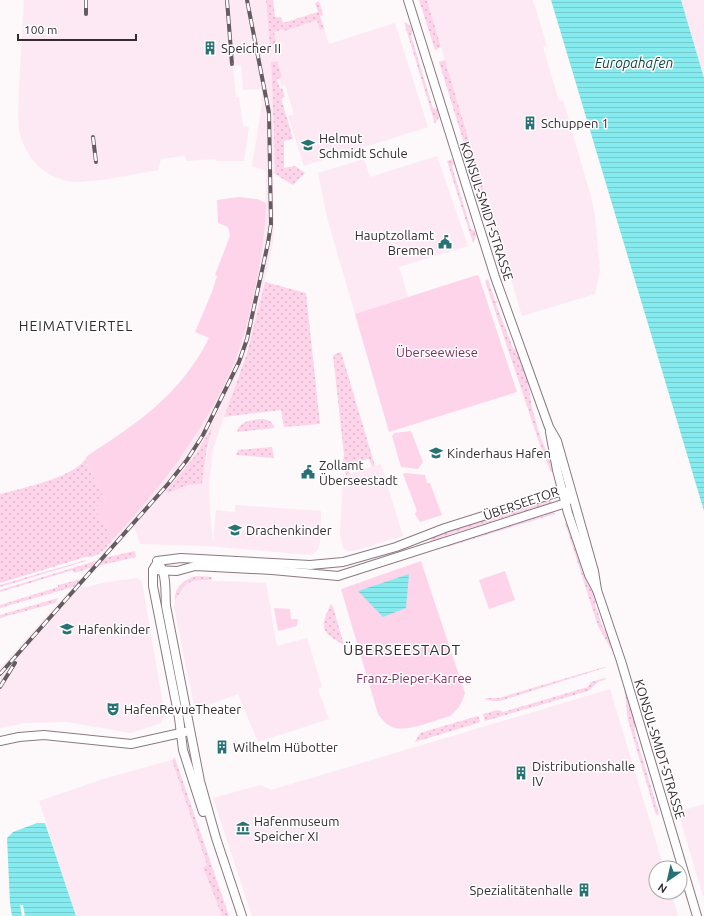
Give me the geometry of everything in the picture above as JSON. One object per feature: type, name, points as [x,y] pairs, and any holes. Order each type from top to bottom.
[{"type":"street","name":"KONSUL-SMIDT-STRASSE","points":[[408,0],[495,277],[550,427],[557,441],[594,571],[597,590],[623,668],[697,916]]},
{"type":"street","name":"KONSUL-SMIDT-STRASSE","points":[[550,427],[551,442],[566,504],[589,575],[597,590]]},
{"type":"street","name":"ÜBERSEETOR","points":[[152,570],[177,571],[195,566],[272,570],[338,576],[566,504],[572,494],[563,491],[446,528],[396,547],[343,562],[310,565],[181,558],[157,561]]},
{"type":"street","points":[[216,838],[206,819],[183,752],[181,733],[153,586],[152,570],[157,561],[163,570],[166,606],[200,781],[216,838],[242,916]]},
{"type":"street","points":[[0,741],[44,734],[131,744],[190,730]]},
{"type":"shaded area","points":[[24,0],[266,0],[268,28],[319,12],[329,44],[395,23],[428,127],[304,166],[288,116],[294,114],[285,85],[281,86],[279,78],[282,77],[277,61],[271,62],[275,174],[273,174],[274,232],[272,248],[253,332],[213,449],[209,484],[210,512],[213,544],[216,510],[235,512],[235,505],[321,511],[320,542],[318,550],[311,555],[207,546],[140,544],[134,527],[112,551],[99,555],[169,473],[195,437],[231,370],[243,335],[255,291],[266,225],[266,171],[252,166],[262,104],[261,89],[243,90],[241,65],[233,66],[236,97],[239,97],[243,126],[249,127],[244,161],[217,161],[215,159],[187,161],[185,156],[161,159],[158,170],[103,180],[79,182],[66,181],[50,175],[38,166],[31,158],[24,146],[19,131],[19,87]],"holes":[[[212,426],[202,484],[188,485],[168,493],[166,491],[195,456]]]},
{"type":"shaded area","points":[[427,0],[533,0],[547,46],[543,47],[559,101],[563,100],[591,197],[595,216],[600,271],[595,294],[522,316]]},
{"type":"shaded area","points":[[681,0],[704,0],[704,78]]},
{"type":"shaded area","points":[[437,156],[468,246],[399,267],[408,297],[355,314],[328,221],[318,173],[364,159],[370,177]]},
{"type":"shaded area","points":[[381,464],[403,536],[348,551],[344,549],[340,535],[343,476]]},
{"type":"shaded area","points":[[137,578],[142,582],[165,716],[161,723],[131,733],[67,722],[25,723],[0,728],[0,668],[68,592],[102,583]]},
{"type":"shaded area","points":[[195,580],[266,583],[277,646],[307,638],[322,687],[318,689],[329,719],[258,742],[238,694],[195,710],[174,607],[175,601],[187,582]]},
{"type":"shaded area","points":[[610,689],[662,860],[648,860],[648,900],[673,900],[678,916],[252,916],[213,798],[261,785],[271,790]]},
{"type":"shaded area","points":[[172,760],[207,865],[203,867],[222,916],[76,916],[39,801],[103,779]]},
{"type":"shaded area","points":[[704,804],[704,896],[703,896],[678,812]]},
{"type":"green space","points":[[266,0],[273,0],[275,17],[281,17],[283,23],[318,12],[315,3],[319,1],[323,15],[320,16],[324,29],[320,30],[317,20],[284,31],[283,29],[274,32],[276,44],[270,46]]},
{"type":"green space","points":[[419,0],[427,0],[441,47],[435,50]]},
{"type":"green space","points":[[404,22],[413,30],[411,36],[433,108],[438,109],[439,117],[435,124]]},
{"type":"green space","points":[[445,60],[497,235],[493,237],[439,62]]},
{"type":"green space","points":[[277,61],[282,77],[277,79],[280,89],[282,88],[285,97],[281,98],[293,139],[284,141],[284,168],[295,166],[305,173],[293,185],[275,174],[271,62]]},
{"type":"green space","points":[[452,159],[454,163],[452,167],[471,229],[475,231],[476,236],[473,243],[447,161]]},
{"type":"green space","points":[[239,197],[257,199],[266,203],[266,212],[265,230],[256,287],[247,324],[231,371],[207,417],[179,460],[147,501],[113,539],[95,509],[105,499],[85,460],[87,456],[124,432],[157,406],[172,391],[198,358],[209,338],[195,332],[212,292],[217,276],[215,275],[230,236],[228,227],[218,223],[217,200]]},
{"type":"green space","name":"Überseewiese","points":[[477,275],[479,277],[517,392],[389,432],[355,314]]},
{"type":"green space","points":[[488,279],[495,301],[498,301],[496,304],[513,348],[518,351],[528,382],[532,408],[540,436],[549,457],[553,472],[551,472],[542,451],[485,281]]},
{"type":"green space","points":[[265,282],[306,293],[320,424],[284,427],[281,410],[224,417],[247,353]]},
{"type":"green space","points":[[341,352],[375,466],[372,467],[369,459],[347,464],[350,474],[346,475],[343,462],[344,455],[333,355]]},
{"type":"green space","points":[[260,419],[269,421],[274,428],[237,432],[243,423]]},
{"type":"green space","points":[[213,425],[207,448],[202,484],[188,485],[168,493],[166,491],[195,456]]},
{"type":"green space","points":[[411,431],[423,462],[418,469],[401,467],[392,436],[394,433]]},
{"type":"green space","points":[[272,447],[274,458],[236,455],[238,450]]},
{"type":"green space","points":[[85,460],[105,499],[95,509],[113,539],[101,552],[94,556],[85,557],[0,583],[0,493],[1,494],[46,482],[78,467]]},
{"type":"green space","points":[[403,474],[425,475],[427,483],[430,483],[442,515],[420,522],[415,514],[417,511]]},
{"type":"green space","points":[[551,500],[552,503],[431,541],[430,538],[452,530]]},
{"type":"green space","points":[[553,512],[555,514],[447,547],[446,545]]},
{"type":"green space","points":[[565,523],[567,523],[570,528],[597,600],[595,604],[603,628],[607,631],[613,651],[598,626]]},
{"type":"green space","points":[[135,551],[136,557],[97,566],[104,558]]},
{"type":"green space","points":[[99,560],[93,567],[74,573],[73,570],[0,592],[0,590]]},
{"type":"green space","points":[[86,561],[0,587],[0,585]]},
{"type":"green space","name":"Franz-Pieper-Karree","points":[[421,561],[465,693],[460,706],[450,716],[412,727],[398,728],[387,724],[378,714],[341,589]]},
{"type":"green space","points":[[505,571],[515,600],[489,609],[479,580]]},
{"type":"green space","points":[[197,576],[212,577],[212,580],[198,580],[185,585],[175,601],[176,592],[181,584],[188,579]]},
{"type":"green space","points":[[82,579],[76,586],[0,608],[0,605],[58,587],[58,585]]},
{"type":"green space","points":[[58,598],[55,603],[0,618],[0,615]]},
{"type":"green space","points":[[331,604],[344,645],[327,633],[324,629],[325,619]]},
{"type":"green space","points":[[274,608],[290,609],[291,619],[298,619],[297,626],[278,631]]},
{"type":"green space","points":[[607,667],[500,701],[484,699],[499,698]]},
{"type":"green space","points":[[606,679],[598,682],[588,691],[485,721],[483,714],[498,710],[503,712],[588,687],[591,682]]},
{"type":"green space","points":[[624,691],[636,725],[634,730],[659,814],[656,815],[628,720]]},
{"type":"green space","points":[[478,716],[480,721],[478,723],[415,742],[420,733]]},
{"type":"green space","points":[[175,758],[229,916],[222,916],[203,867],[207,865],[172,760]]},
{"type":"water","name":"Europahafen","points":[[551,0],[681,0],[704,78],[704,511]]},
{"type":"water","points":[[409,574],[406,608],[383,617],[358,591]]},
{"type":"water","points":[[37,823],[45,823],[76,916],[25,916],[23,905],[20,905],[22,916],[12,916],[7,838],[13,832]]},
{"type":"railway","points":[[86,0],[86,14]]},
{"type":"railway","points":[[227,0],[232,64]]},
{"type":"railway","points":[[0,674],[168,484],[187,460],[203,435],[239,362],[247,339],[271,224],[269,113],[247,0]]},
{"type":"railway","points":[[93,137],[96,162]]},
{"type":"railway","points":[[0,687],[15,663]]},
{"type":"place","name":"Speicher II","points":[[210,48]]},
{"type":"place","name":"Schuppen 1","points":[[530,123]]},
{"type":"place","name":"Helmut Schmidt Schule","points":[[308,145]]},
{"type":"place","name":"Hauptzollamt Bremen","points":[[445,242]]},
{"type":"place","name":"Kinderhaus Hafen","points":[[436,453]]},
{"type":"place","name":"Zollamt Überseestadt","points":[[308,472]]},
{"type":"place","name":"Drachenkinder","points":[[235,530]]},
{"type":"place","name":"Hafenkinder","points":[[67,629]]},
{"type":"place","name":"HafenRevueTheater","points":[[113,709]]},
{"type":"place","name":"Wilhelm Hübotter","points":[[222,747]]},
{"type":"place","name":"Distributionshalle IV","points":[[521,773]]},
{"type":"place","name":"Hafenmuseum Speicher XI","points":[[243,828]]},
{"type":"place","name":"Spezialitätenhalle","points":[[584,890]]},
{"type":"district","name":"HEIMATVIERTEL","points":[[76,326]]},
{"type":"district","name":"ÜBERSEESTADT","points":[[402,650]]}]
